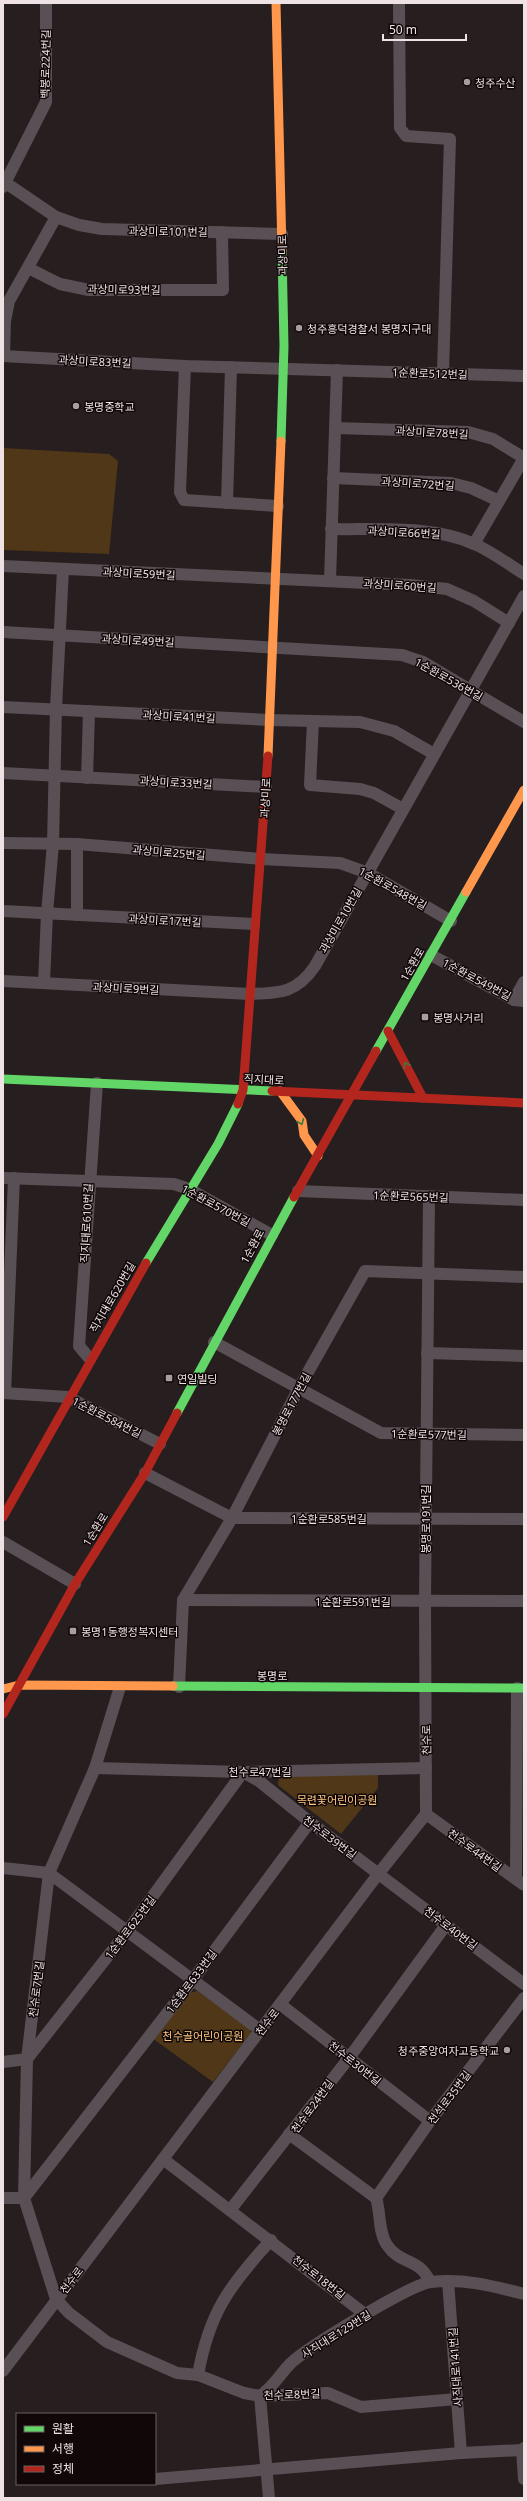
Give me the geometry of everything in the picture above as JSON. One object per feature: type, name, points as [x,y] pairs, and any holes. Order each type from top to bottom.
[{"type":"street","name":"백봉로224번길","points":[[4,184],[39,119],[46,102],[46,3]]},
{"type":"street","name":"과상미로","points":[[243,1090],[254,924],[261,859],[266,787],[278,506],[282,368],[282,234],[276,3]]},
{"type":"street","points":[[399,3],[400,128],[406,136],[450,139],[442,373]]},
{"type":"street","name":"과상미로101번길","points":[[4,184],[56,217],[79,226],[102,229],[282,234]]},
{"type":"street","points":[[28,268],[56,217]]},
{"type":"street","name":"과상미로93번길","points":[[28,268],[60,284],[89,290],[223,290],[222,232]]},
{"type":"street","name":"과상미로83번길","points":[[28,268],[9,302],[5,321],[4,356],[185,366],[282,368]]},
{"type":"street","points":[[185,366],[180,492],[184,500],[278,506]]},
{"type":"street","points":[[227,503],[231,367]]},
{"type":"street","name":"1순환로512번길","points":[[282,368],[524,376]]},
{"type":"street","points":[[330,581],[337,370]]},
{"type":"street","name":"과상미로78번길","points":[[335,428],[468,432],[493,439],[524,458]]},
{"type":"street","points":[[474,544],[524,458]]},
{"type":"street","name":"과상미로72번길","points":[[333,478],[451,483],[471,488],[499,501]]},
{"type":"street","name":"과상미로66번길","points":[[332,528],[435,533],[474,544],[524,574]]},
{"type":"street","name":"과상미로59번길","points":[[3,566],[330,581]]},
{"type":"street","points":[[44,983],[47,913],[53,844],[56,708],[63,569]]},
{"type":"street","name":"과상미로60번길","points":[[330,581],[447,589],[474,601],[508,623]]},
{"type":"street","name":"과상미로10번길","points":[[250,994],[275,993],[293,988],[307,977],[368,873],[524,596]]},
{"type":"street","name":"과상미로49번길","points":[[3,632],[273,647]]},
{"type":"street","name":"1순환로536번길","points":[[273,647],[402,655],[423,662],[524,722]]},
{"type":"street","name":"과상미로41번길","points":[[3,707],[56,708],[89,711],[313,721]]},
{"type":"street","points":[[87,778],[89,711]]},
{"type":"street","points":[[403,809],[374,793],[360,789],[310,785],[313,721],[360,722],[377,725],[394,731],[434,754]]},
{"type":"street","name":"과상미로33번길","points":[[3,773],[266,787]]},
{"type":"street","name":"1순환로","points":[[4,1710],[75,1584],[144,1473],[272,1235],[524,790]]},
{"type":"street","name":"과상미로25번길","points":[[3,843],[77,844],[261,859]]},
{"type":"street","points":[[77,844],[77,915]]},
{"type":"street","name":"1순환로548번길","points":[[261,859],[340,863],[368,873],[451,921]]},
{"type":"street","name":"과상미로17번길","points":[[3,911],[254,924]]},
{"type":"street","name":"1순환로549번길","points":[[431,955],[519,1000]]},
{"type":"street","name":"과상미로9번길","points":[[3,981],[250,994]]},
{"type":"street","points":[[519,1000],[524,982]]},
{"type":"street","points":[[388,1031],[423,1098]]},
{"type":"street","name":"직지대로","points":[[3,1079],[524,1103]]},
{"type":"street","name":"직지대로610번길","points":[[90,1359],[79,1346],[89,1181],[97,1083]]},
{"type":"street","name":"직지대로620번길","points":[[3,1517],[68,1397],[189,1189],[235,1114],[243,1090]]},
{"type":"street","points":[[280,1091],[302,1120],[304,1135],[318,1156]]},
{"type":"street","name":"1순환로570번길","points":[[10,1285],[9,1178],[174,1184],[189,1189],[272,1235]]},
{"type":"street","name":"1순환로565번길","points":[[298,1191],[524,1200]]},
{"type":"street","name":"봉명로191번길","points":[[425,1686],[425,1518],[429,1197]]},
{"type":"street","name":"봉명로177번길","points":[[179,1687],[183,1600],[232,1518],[299,1388],[365,1271],[524,1277]]},
{"type":"street","name":"1순환로584번길","points":[[10,1285],[4,1393],[68,1397],[160,1444]]},
{"type":"street","name":"1순환로577번길","points":[[214,1342],[381,1433],[524,1435]]},
{"type":"street","points":[[427,1352],[524,1356]]},
{"type":"street","name":"1순환로585번길","points":[[144,1473],[232,1518],[524,1519]]},
{"type":"street","points":[[3,1542],[75,1584]]},
{"type":"street","name":"1순환로591번길","points":[[183,1600],[524,1601]]},
{"type":"street","name":"봉명로","points":[[3,1689],[19,1685],[120,1687],[425,1686],[521,1688]]},
{"type":"street","name":"천수로","points":[[3,2371],[379,1873],[426,1814],[425,1686]]},
{"type":"street","name":"천수로7번길","points":[[56,2300],[24,2198],[27,2059],[49,1873],[95,1768],[120,1687]]},
{"type":"street","points":[[520,1882],[521,1688]]},
{"type":"street","name":"천수로47번길","points":[[95,1768],[243,1772],[426,1768]]},
{"type":"street","name":"천수로39번길","points":[[243,1772],[259,1781],[310,1822],[379,1873]]},
{"type":"street","name":"1순환로625번길","points":[[27,2059],[126,1933],[243,1772]]},
{"type":"street","name":"천수로44번길","points":[[426,1814],[520,1882]]},
{"type":"street","name":"1순환로633번길","points":[[24,2198],[192,1981],[310,1822]]},
{"type":"street","points":[[3,1868],[49,1873],[126,1933],[260,2030]]},
{"type":"street","name":"천수로40번길","points":[[379,1873],[524,1984]]},
{"type":"street","name":"천수로24번길","points":[[376,2198],[289,2134],[349,2058],[446,1924]]},
{"type":"street","name":"천석로35번길","points":[[376,2198],[430,2121],[524,1998]]},
{"type":"street","name":"천수로30번길","points":[[280,2004],[430,2121]]},
{"type":"street","points":[[3,2062],[27,2059]]},
{"type":"street","points":[[230,2209],[289,2134]]},
{"type":"street","name":"천수로18번길","points":[[163,2159],[271,2240],[366,2315]]},
{"type":"street","points":[[3,2198],[24,2198]]},
{"type":"street","points":[[376,2198],[382,2238],[387,2247],[396,2256],[424,2270],[430,2282]]},
{"type":"street","points":[[198,2376],[203,2345],[226,2294],[271,2240]]},
{"type":"street","name":"사직대로141번길","points":[[448,2281],[461,2453]]},
{"type":"street","name":"사직대로129번길","points":[[260,2396],[274,2385],[291,2363],[366,2315],[414,2288],[430,2282],[469,2281],[524,2294]]},
{"type":"street","name":"천수로8번길","points":[[56,2300],[69,2313],[107,2342],[177,2373],[198,2376],[244,2393],[260,2396],[328,2393],[360,2407],[457,2399]]},
{"type":"street","points":[[260,2396],[269,2498]]},
{"type":"street","points":[[156,2479],[523,2449],[524,2479]]},
{"type":"green space","points":[[3,448],[109,454],[118,461],[109,554],[3,550]]},
{"type":"green space","name":"목련꽃어린이공원","points":[[378,1773],[378,1788],[341,1834],[278,1785],[279,1776]]},
{"type":"green space","name":"천수골어린이공원","points":[[197,1991],[250,2028],[251,2033],[213,2082],[152,2038],[189,1993]]},
{"type":"traffic: fast","points":[[281,441],[284,346],[282,251]]},
{"type":"traffic: fast","points":[[376,1051],[466,892]]},
{"type":"traffic: fast","points":[[3,1079],[272,1091]]},
{"type":"traffic: fast","points":[[146,1263],[218,1144],[238,1104]]},
{"type":"traffic: fast","points":[[177,1413],[294,1197]]},
{"type":"traffic: fast","points":[[173,1686],[524,1688]]},
{"type":"traffic: slow","points":[[276,3],[282,251]]},
{"type":"traffic: slow","points":[[268,756],[281,441]]},
{"type":"traffic: slow","points":[[466,892],[524,790]]},
{"type":"traffic: slow","points":[[280,1091],[302,1121],[304,1135],[318,1156]]},
{"type":"traffic: slow","points":[[3,1689],[19,1685],[173,1686]]},
{"type":"traffic: jam","points":[[238,1104],[243,1090],[268,756]]},
{"type":"traffic: jam","points":[[388,1031],[423,1098]]},
{"type":"traffic: jam","points":[[294,1197],[376,1051]]},
{"type":"traffic: jam","points":[[272,1091],[524,1103]]},
{"type":"traffic: jam","points":[[3,1517],[146,1263]]},
{"type":"traffic: jam","points":[[3,1714],[75,1584],[145,1473],[177,1413]]},
{"type":"place","name":"청주수산","points":[[467,82]]},
{"type":"place","name":"청주흥덕경찰서 봉명지구대","points":[[299,328]]},
{"type":"place","name":"봉명중학교","points":[[76,406]]},
{"type":"place","name":"봉명사거리","points":[[425,1017]]},
{"type":"place","name":"연일빌딩","points":[[169,1378]]},
{"type":"place","name":"봉명1동행정복지센터","points":[[73,1631]]},
{"type":"place","name":"청주중앙여자고등학교","points":[[507,2050]]}]
